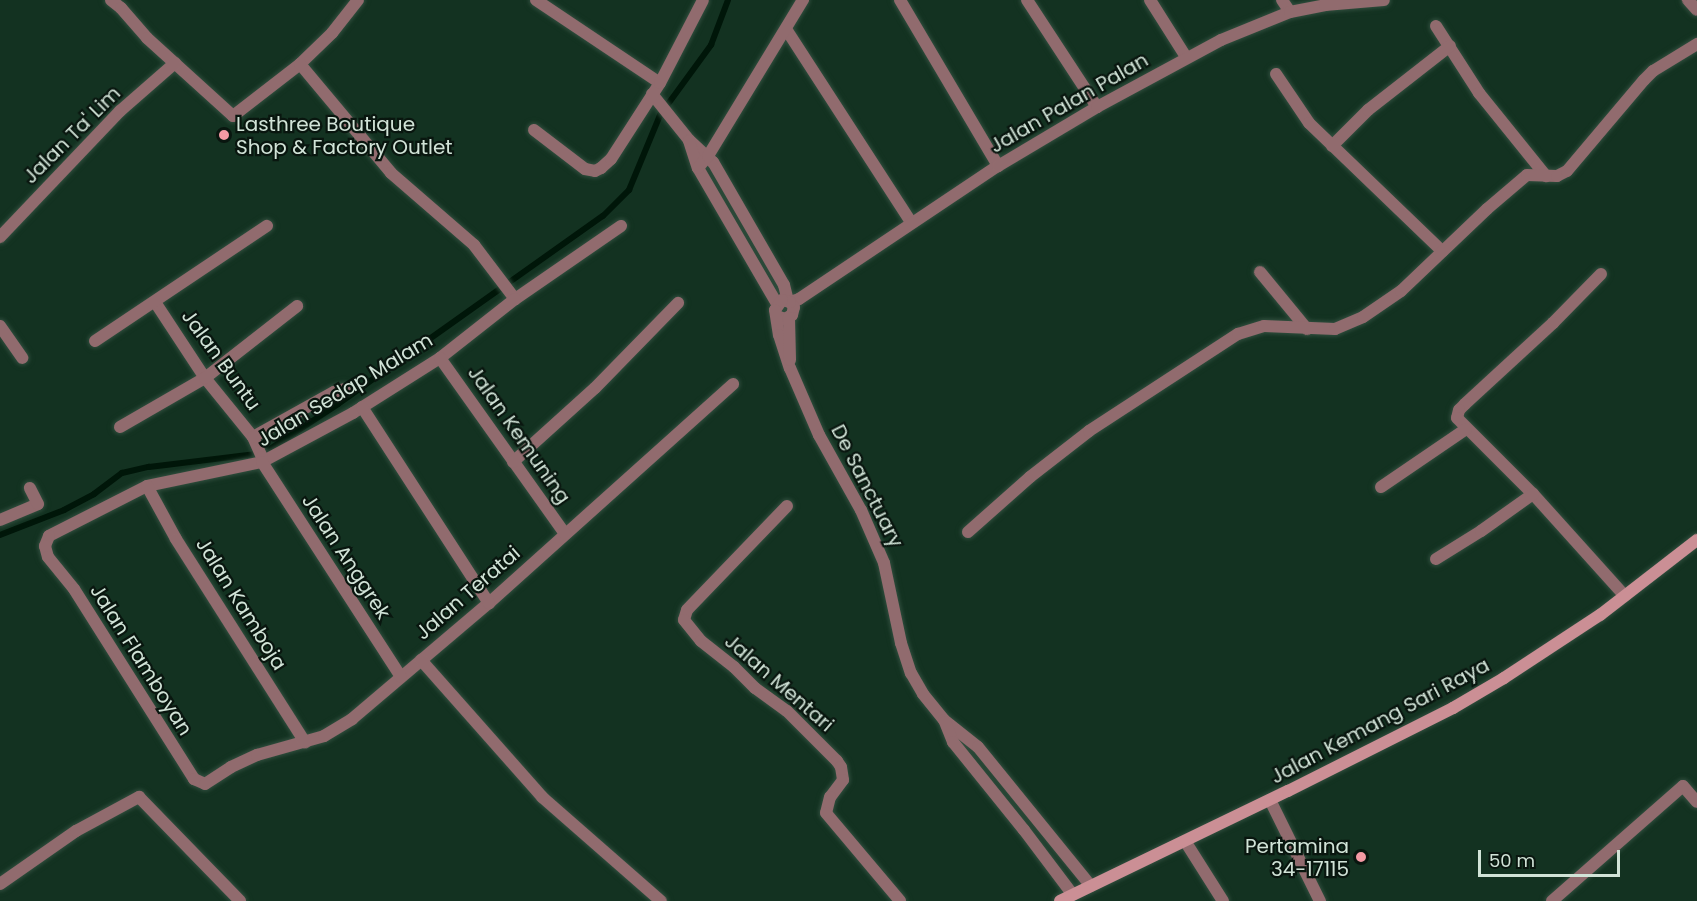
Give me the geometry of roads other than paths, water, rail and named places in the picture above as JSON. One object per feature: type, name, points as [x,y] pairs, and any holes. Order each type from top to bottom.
[{"type":"main road","name":"Jalan Kemang Sari Raya","points":[[1060,901],[1453,708],[1504,678],[1625,596],[1697,540]]},
{"type":"street","points":[[120,3],[147,38],[233,116],[300,64],[332,33],[358,0]]},
{"type":"street","points":[[536,0],[660,83]]},
{"type":"street","points":[[534,130],[585,169],[595,171],[611,159],[660,83],[703,0]]},
{"type":"street","points":[[698,168],[708,156],[803,0]]},
{"type":"street","points":[[900,0],[998,166]]},
{"type":"street","points":[[1027,0],[1097,107]]},
{"type":"street","points":[[1150,0],[1186,57]]},
{"type":"street","points":[[1282,0],[1290,12]]},
{"type":"street","name":"Jalan Palan Palan","points":[[788,307],[911,222],[998,166],[1186,57],[1290,12],[1326,5],[1384,0]]},
{"type":"street","points":[[1688,0],[1697,10]]},
{"type":"street","points":[[1436,26],[1479,93],[1546,176]]},
{"type":"street","points":[[786,29],[911,222]]},
{"type":"street","points":[[968,532],[1030,477],[1089,431],[1238,334],[1264,326],[1335,329],[1363,317],[1401,291],[1527,175],[1557,176],[1576,163],[1653,71],[1697,44]]},
{"type":"street","points":[[1332,146],[1368,110],[1450,46]]},
{"type":"street","name":"Jalan Ta' Lim","points":[[0,237],[120,111],[175,63]]},
{"type":"street","points":[[300,64],[391,173],[474,244],[508,290]]},
{"type":"street","points":[[1276,74],[1309,123],[1442,251]]},
{"type":"street","points":[[652,94],[689,140],[708,156],[784,285],[788,307]]},
{"type":"street","points":[[689,140],[698,168],[788,307]]},
{"type":"street","points":[[94,341],[267,226]]},
{"type":"street","name":"Jalan Sedap Malam","points":[[48,557],[45,546],[49,536],[147,486],[262,460],[362,407],[440,358],[508,290],[621,226]]},
{"type":"street","points":[[1260,272],[1307,329]]},
{"type":"street","points":[[1601,274],[1553,323],[1459,410],[1457,418],[1533,494],[1625,596]]},
{"type":"street","name":"Jalan Buntu","points":[[155,302],[205,378],[254,439],[262,460]]},
{"type":"street","points":[[513,462],[595,388],[678,303]]},
{"type":"street","points":[[120,427],[205,378],[297,306]]},
{"type":"street","name":"De Sanctuary","points":[[788,307],[779,335],[790,368],[819,435],[861,510],[884,563],[901,642],[911,673],[923,694],[944,720],[978,747],[1091,886]]},
{"type":"street","points":[[0,326],[22,358]]},
{"type":"street","name":"Jalan Kemuning","points":[[440,358],[565,534]]},
{"type":"street","name":"Jalan Teratai","points":[[200,784],[205,784],[231,766],[257,755],[324,736],[352,719],[489,603],[733,384]]},
{"type":"street","points":[[254,439],[334,392],[345,389]]},
{"type":"street","points":[[362,407],[489,603]]},
{"type":"street","points":[[1381,487],[1466,429]]},
{"type":"street","name":"Jalan Anggrek","points":[[262,460],[401,677]]},
{"type":"street","name":"Jalan Kamboja","points":[[147,486],[176,539],[305,742]]},
{"type":"street","points":[[0,520],[38,504],[30,488]]},
{"type":"street","points":[[1436,559],[1533,494]]},
{"type":"street","name":"Jalan Mentari","points":[[787,506],[687,610],[684,620],[701,641],[734,667],[755,688],[787,711],[841,767],[843,780],[830,797],[826,813],[900,901]]},
{"type":"street","name":"Jalan Flamboyan","points":[[48,557],[74,590],[188,770],[200,784]]},
{"type":"street","points":[[421,660],[542,797],[661,901]]},
{"type":"street","name":"De Sanctuary","points":[[944,720],[953,742],[1073,895]]},
{"type":"street","points":[[1552,901],[1683,786],[1697,802]]},
{"type":"street","points":[[0,884],[76,831],[139,797],[240,901]]},
{"type":"street","points":[[1269,800],[1320,901]]},
{"type":"street","points":[[1185,841],[1223,901]]},
{"type":"waterway","points":[[0,535],[64,510],[94,494],[122,473],[149,467],[264,453],[338,404],[603,216],[629,190],[660,115],[711,45],[728,0]]},
{"type":"place","name":"Lasthree Boutique Shop & Factory Outlet","points":[[224,135]]},
{"type":"place","name":"Pertamina 34-17115","points":[[1361,857]]}]
